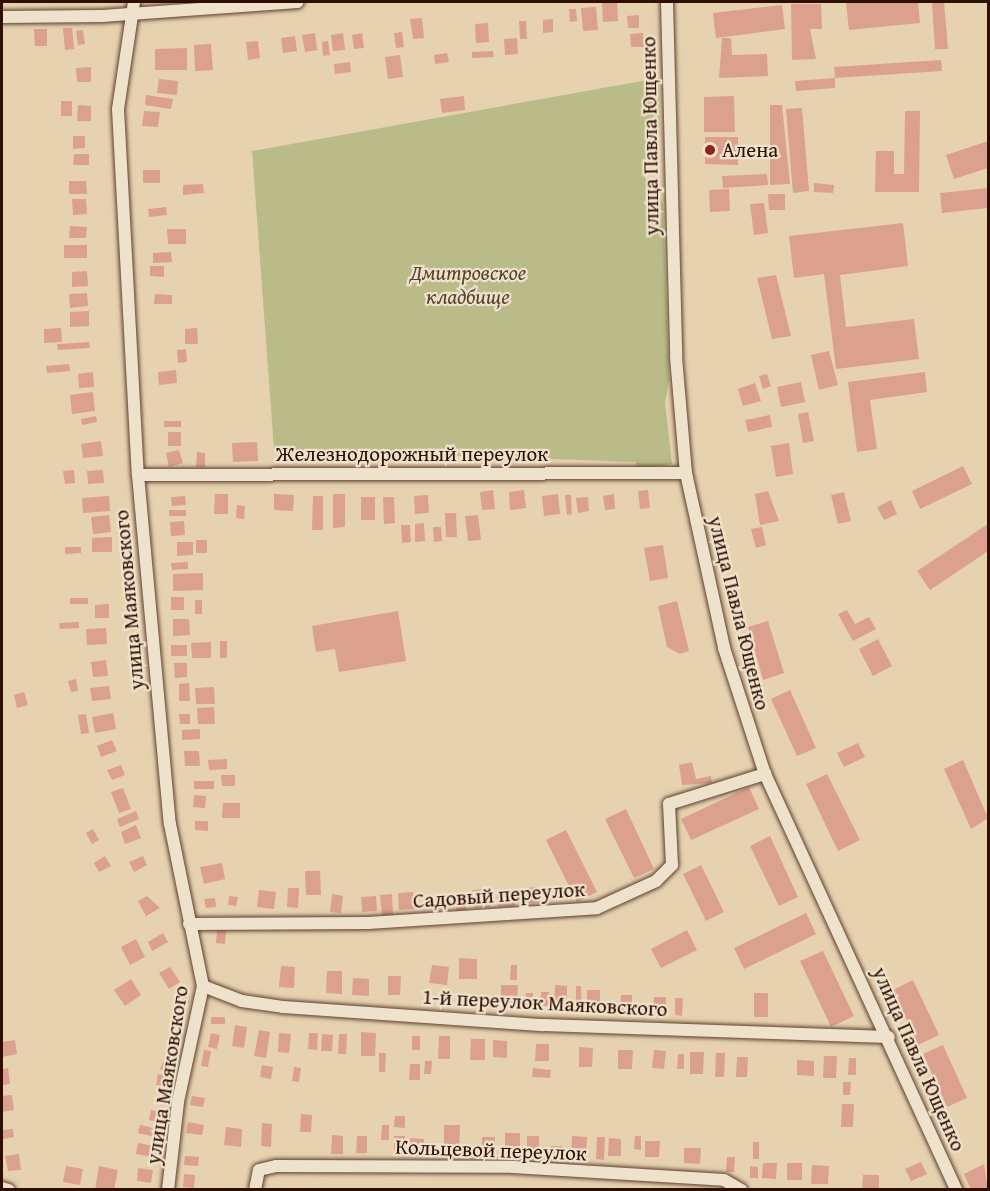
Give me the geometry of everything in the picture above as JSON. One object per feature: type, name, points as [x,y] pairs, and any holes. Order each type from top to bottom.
[{"type":"street","points":[[2,17],[133,6],[298,2]]},
{"type":"street","name":"улица Павла Ющенко","points":[[667,2],[675,357],[686,473],[724,648],[765,774],[890,1037],[956,1190]]},
{"type":"street","name":"улица Маяковского","points":[[133,6],[118,109],[138,475],[170,824],[203,986],[178,1102],[168,1190]]},
{"type":"street","name":"Железнодорожный переулок","points":[[138,475],[686,473]]},
{"type":"street","name":"Садовый переулок","points":[[189,924],[368,923],[597,908],[656,881],[672,865],[669,804],[765,774]]},
{"type":"street","name":"1-й переулок Маяковского","points":[[203,986],[242,1000],[283,1007],[543,1025],[890,1037]]},
{"type":"street","name":"Кольцевой переулок","points":[[255,1190],[259,1170],[276,1166],[513,1167],[724,1180],[741,1190]]},
{"type":"street","points":[[2,1188],[9,1190]]},
{"type":"green space","name":"Дмитровское кладбище","points":[[659,78],[660,135],[646,154],[645,179],[656,186],[663,204],[669,381],[665,403],[672,464],[636,470],[636,462],[274,449],[252,151]]},
{"type":"building","points":[[617,2],[618,21],[603,22],[602,3]]},
{"type":"building","points":[[846,2],[918,2],[920,23],[849,30]]},
{"type":"building","points":[[932,2],[944,2],[948,49],[935,49]]},
{"type":"building","points":[[791,4],[821,4],[822,29],[810,29],[816,59],[792,60]]},
{"type":"building","points":[[782,5],[785,29],[716,38],[713,13]]},
{"type":"building","points":[[596,7],[598,30],[583,31],[581,8]]},
{"type":"building","points":[[569,9],[576,9],[577,21],[570,22]]},
{"type":"building","points":[[639,15],[639,28],[628,28],[627,16]]},
{"type":"building","points":[[422,18],[424,38],[413,39],[410,19]]},
{"type":"building","points":[[553,19],[553,32],[543,33],[543,20]]},
{"type":"building","points":[[519,21],[526,21],[527,39],[520,39]]},
{"type":"building","points":[[488,23],[489,42],[476,43],[475,24]]},
{"type":"building","points":[[63,28],[72,28],[74,49],[65,50]]},
{"type":"building","points":[[34,29],[47,29],[47,46],[35,46]]},
{"type":"building","points":[[83,30],[85,44],[78,45],[76,31]]},
{"type":"building","points":[[402,32],[404,47],[396,48],[394,33]]},
{"type":"building","points":[[315,33],[317,50],[305,52],[302,35]]},
{"type":"building","points":[[343,33],[345,50],[333,51],[331,35]]},
{"type":"building","points":[[362,33],[364,48],[354,49],[352,35]]},
{"type":"building","points":[[643,33],[644,47],[631,47],[630,34]]},
{"type":"building","points":[[295,36],[297,51],[283,53],[281,38]]},
{"type":"building","points":[[517,38],[518,54],[505,55],[504,39]]},
{"type":"building","points":[[722,38],[731,38],[732,55],[767,54],[768,76],[719,78]]},
{"type":"building","points":[[258,41],[260,58],[248,60],[246,42]]},
{"type":"building","points":[[328,41],[330,55],[323,56],[322,42]]},
{"type":"building","points":[[211,44],[213,70],[195,71],[194,45]]},
{"type":"building","points":[[187,48],[187,70],[155,70],[155,49]]},
{"type":"building","points":[[493,51],[494,57],[472,58],[472,52]]},
{"type":"building","points":[[447,53],[449,62],[435,64],[434,55]]},
{"type":"building","points":[[400,55],[403,77],[388,79],[385,57]]},
{"type":"building","points":[[941,60],[942,71],[835,78],[834,67]]},
{"type":"building","points":[[350,62],[351,72],[335,74],[334,64]]},
{"type":"building","points":[[91,67],[91,82],[77,82],[76,68]]},
{"type":"building","points":[[835,78],[835,88],[796,91],[795,81]]},
{"type":"building","points":[[159,79],[178,81],[177,95],[157,93]]},
{"type":"building","points":[[146,95],[173,99],[171,109],[145,105]]},
{"type":"building","points":[[464,96],[465,110],[442,113],[440,99]]},
{"type":"building","points":[[734,96],[735,132],[704,132],[704,97]]},
{"type":"building","points":[[61,101],[72,101],[72,116],[61,116]]},
{"type":"building","points":[[78,105],[91,106],[91,121],[77,121]]},
{"type":"building","points":[[770,105],[782,105],[790,184],[770,185]]},
{"type":"building","points":[[802,108],[809,191],[793,193],[786,109]]},
{"type":"building","points":[[144,111],[160,112],[158,127],[142,126]]},
{"type":"building","points":[[905,111],[920,111],[919,192],[875,192],[876,151],[894,151],[894,174],[904,174]]},
{"type":"building","points":[[73,136],[85,136],[85,148],[73,149]]},
{"type":"building","points":[[705,137],[738,137],[738,165],[705,164]]},
{"type":"building","points":[[988,141],[988,168],[954,179],[946,155]]},
{"type":"building","points":[[74,154],[89,154],[89,165],[73,165]]},
{"type":"building","points":[[143,170],[160,170],[160,183],[143,183]]},
{"type":"building","points":[[767,174],[768,185],[723,188],[722,176]]},
{"type":"building","points":[[69,181],[86,181],[87,194],[69,194]]},
{"type":"building","points":[[814,183],[834,185],[833,193],[814,192]]},
{"type":"building","points":[[203,184],[204,193],[183,195],[183,185]]},
{"type":"building","points":[[988,188],[988,208],[942,213],[940,193]]},
{"type":"building","points":[[729,189],[730,211],[710,212],[709,190]]},
{"type":"building","points":[[768,194],[785,194],[785,210],[769,210]]},
{"type":"building","points":[[72,199],[86,199],[87,214],[73,215]]},
{"type":"building","points":[[764,203],[768,233],[754,235],[750,204]]},
{"type":"building","points":[[166,207],[167,215],[149,217],[148,209]]},
{"type":"building","points":[[903,223],[908,266],[840,275],[846,327],[914,319],[919,359],[836,369],[824,274],[794,278],[789,236]]},
{"type":"building","points":[[70,226],[87,227],[86,238],[69,238]]},
{"type":"building","points":[[167,229],[186,229],[186,244],[168,244]]},
{"type":"building","points":[[64,245],[87,245],[87,258],[64,258]]},
{"type":"building","points":[[171,252],[172,262],[153,263],[153,253]]},
{"type":"building","points":[[150,266],[164,266],[164,277],[150,276]]},
{"type":"building","points":[[87,271],[88,286],[72,287],[72,272]]},
{"type":"building","points":[[776,275],[791,336],[772,339],[757,278]]},
{"type":"building","points":[[87,293],[88,306],[70,308],[69,294]]},
{"type":"building","points":[[155,294],[172,295],[172,304],[154,304]]},
{"type":"building","points":[[89,311],[89,326],[70,327],[70,312]]},
{"type":"building","points":[[61,328],[62,342],[44,343],[44,329]]},
{"type":"building","points":[[197,328],[198,344],[185,344],[185,329]]},
{"type":"building","points":[[89,342],[90,348],[58,350],[57,344]]},
{"type":"building","points":[[186,349],[187,362],[178,363],[177,350]]},
{"type":"building","points":[[829,351],[838,385],[819,390],[811,355]]},
{"type":"building","points":[[69,364],[70,371],[47,373],[46,366]]},
{"type":"building","points":[[176,370],[177,383],[159,385],[158,372]]},
{"type":"building","points":[[93,372],[94,387],[79,388],[78,374]]},
{"type":"building","points":[[925,372],[927,392],[870,400],[877,449],[857,452],[848,382]]},
{"type":"building","points":[[767,374],[771,386],[763,389],[759,376]]},
{"type":"building","points":[[801,382],[805,402],[781,407],[777,387]]},
{"type":"building","points":[[755,383],[761,401],[743,406],[738,389]]},
{"type":"building","points":[[93,392],[95,411],[72,414],[70,395]]},
{"type":"building","points":[[808,412],[814,441],[803,443],[798,414]]},
{"type":"building","points":[[770,415],[772,427],[748,432],[745,420]]},
{"type":"building","points":[[96,416],[97,422],[82,425],[81,419]]},
{"type":"building","points":[[164,421],[181,421],[181,427],[164,427]]},
{"type":"building","points":[[168,432],[181,432],[181,446],[168,446]]},
{"type":"building","points":[[101,441],[103,456],[83,458],[81,444]]},
{"type":"building","points":[[257,442],[258,461],[233,462],[232,443]]},
{"type":"building","points":[[789,443],[793,474],[776,477],[771,446]]},
{"type":"building","points":[[179,450],[183,463],[169,467],[166,453]]},
{"type":"building","points":[[197,452],[205,453],[205,467],[196,467]]},
{"type":"building","points":[[963,466],[972,484],[920,509],[912,491]]},
{"type":"building","points":[[74,470],[75,483],[65,484],[63,471]]},
{"type":"building","points":[[103,470],[104,483],[88,484],[87,471]]},
{"type":"building","points":[[493,490],[495,509],[482,510],[480,492]]},
{"type":"building","points":[[524,490],[526,508],[510,510],[509,492]]},
{"type":"building","points":[[648,490],[650,508],[640,509],[638,491]]},
{"type":"building","points":[[768,491],[779,521],[760,525],[755,494]]},
{"type":"building","points":[[844,492],[851,521],[838,524],[831,495]]},
{"type":"building","points":[[215,494],[228,494],[228,514],[214,514]]},
{"type":"building","points":[[274,494],[294,495],[293,511],[274,510]]},
{"type":"building","points":[[333,494],[345,494],[345,527],[333,528]]},
{"type":"building","points":[[558,494],[560,514],[544,516],[542,496]]},
{"type":"building","points":[[614,494],[615,509],[605,510],[603,496]]},
{"type":"building","points":[[428,495],[429,513],[415,514],[414,496]]},
{"type":"building","points":[[565,495],[571,495],[572,514],[567,515]]},
{"type":"building","points":[[109,496],[110,511],[83,513],[82,498]]},
{"type":"building","points":[[185,496],[186,505],[172,506],[171,497]]},
{"type":"building","points":[[313,496],[323,496],[323,530],[312,530]]},
{"type":"building","points":[[361,497],[375,497],[375,520],[361,520]]},
{"type":"building","points":[[383,497],[394,497],[395,523],[384,524]]},
{"type":"building","points":[[588,497],[589,511],[578,513],[576,498]]},
{"type":"building","points":[[891,500],[897,514],[884,520],[877,507]]},
{"type":"building","points":[[237,505],[245,506],[244,519],[236,518]]},
{"type":"building","points":[[169,510],[186,510],[186,516],[169,516]]},
{"type":"building","points":[[445,513],[456,513],[457,537],[446,537]]},
{"type":"building","points":[[109,515],[111,532],[93,534],[91,517]]},
{"type":"building","points":[[478,515],[481,540],[468,541],[465,516]]},
{"type":"building","points":[[184,521],[185,535],[171,536],[170,522]]},
{"type":"building","points":[[424,523],[425,541],[415,542],[415,524]]},
{"type":"building","points":[[988,524],[988,551],[930,590],[917,571]]},
{"type":"building","points":[[401,525],[410,525],[411,542],[402,543]]},
{"type":"building","points":[[433,527],[441,527],[442,541],[434,542]]},
{"type":"building","points":[[762,527],[766,545],[756,548],[751,529]]},
{"type":"building","points":[[112,537],[112,552],[92,552],[92,538]]},
{"type":"building","points":[[196,540],[207,540],[207,553],[196,553]]},
{"type":"building","points":[[177,542],[193,542],[193,555],[177,556]]},
{"type":"building","points":[[663,545],[668,578],[650,581],[644,548]]},
{"type":"building","points":[[65,547],[81,547],[81,553],[65,554]]},
{"type":"building","points":[[188,562],[188,569],[172,570],[171,563]]},
{"type":"building","points":[[203,573],[203,590],[173,591],[173,574]]},
{"type":"building","points":[[171,597],[184,597],[184,610],[171,610]]},
{"type":"building","points":[[70,598],[88,598],[88,604],[70,604]]},
{"type":"building","points":[[195,600],[202,600],[202,614],[195,614]]},
{"type":"building","points":[[677,601],[689,651],[680,654],[667,647],[658,606]]},
{"type":"building","points":[[109,604],[109,618],[95,618],[95,605]]},
{"type":"building","points":[[847,610],[855,624],[869,617],[876,629],[853,641],[838,614]]},
{"type":"building","points":[[398,611],[406,661],[339,672],[335,649],[316,652],[312,626]]},
{"type":"building","points":[[173,619],[189,619],[190,635],[173,636]]},
{"type":"building","points":[[768,621],[784,673],[763,680],[748,627]]},
{"type":"building","points":[[79,622],[79,628],[60,629],[59,623]]},
{"type":"building","points":[[106,628],[107,644],[87,645],[86,629]]},
{"type":"building","points":[[878,639],[892,666],[873,676],[859,649]]},
{"type":"building","points":[[220,641],[227,641],[227,658],[220,658]]},
{"type":"building","points":[[211,642],[211,658],[192,658],[191,643]]},
{"type":"building","points":[[171,645],[187,645],[187,656],[171,656]]},
{"type":"building","points":[[106,660],[108,676],[93,677],[91,662]]},
{"type":"building","points":[[174,663],[187,663],[187,677],[175,678]]},
{"type":"building","points":[[76,679],[78,691],[71,692],[68,681]]},
{"type":"building","points":[[189,683],[190,701],[179,701],[179,684]]},
{"type":"building","points":[[109,686],[111,699],[92,701],[90,688]]},
{"type":"building","points":[[214,687],[215,704],[196,704],[195,688]]},
{"type":"building","points":[[790,690],[816,748],[797,756],[771,699]]},
{"type":"building","points":[[24,692],[28,705],[17,708],[14,695]]},
{"type":"building","points":[[214,707],[215,724],[198,724],[197,708]]},
{"type":"building","points":[[113,713],[116,729],[95,733],[92,717]]},
{"type":"building","points":[[86,714],[89,733],[81,734],[78,715]]},
{"type":"building","points":[[179,714],[190,714],[190,724],[180,724]]},
{"type":"building","points":[[200,729],[200,739],[182,740],[182,730]]},
{"type":"building","points":[[112,740],[117,751],[101,757],[97,746]]},
{"type":"building","points":[[858,743],[865,757],[844,767],[837,753]]},
{"type":"building","points":[[184,751],[199,751],[200,766],[185,766]]},
{"type":"building","points":[[227,759],[227,769],[209,770],[208,760]]},
{"type":"building","points":[[963,760],[988,818],[971,829],[944,769]]},
{"type":"building","points":[[692,762],[696,779],[711,776],[712,783],[682,785],[679,765]]},
{"type":"building","points":[[121,765],[125,775],[112,780],[107,770]]},
{"type":"building","points":[[827,774],[860,840],[838,851],[806,784]]},
{"type":"building","points":[[221,775],[235,775],[235,786],[222,786]]},
{"type":"building","points":[[194,781],[214,781],[214,789],[194,789]]},
{"type":"building","points":[[749,787],[759,809],[691,840],[681,819]]},
{"type":"building","points":[[123,788],[131,809],[119,813],[111,792]]},
{"type":"building","points":[[194,795],[206,796],[205,808],[193,807]]},
{"type":"building","points":[[223,803],[240,803],[240,818],[222,818]]},
{"type":"building","points":[[626,809],[654,869],[634,878],[605,819]]},
{"type":"building","points":[[136,811],[139,819],[120,827],[117,819]]},
{"type":"building","points":[[195,821],[208,821],[208,831],[195,830]]},
{"type":"building","points":[[136,825],[141,838],[125,844],[121,832]]},
{"type":"building","points":[[93,829],[99,840],[92,844],[86,833]]},
{"type":"building","points":[[566,830],[597,892],[577,902],[546,840]]},
{"type":"building","points":[[770,836],[798,897],[779,906],[750,846]]},
{"type":"building","points":[[105,856],[111,866],[99,872],[94,863]]},
{"type":"building","points":[[143,856],[147,865],[134,872],[129,862]]},
{"type":"building","points":[[222,863],[225,879],[204,884],[200,867]]},
{"type":"building","points":[[701,865],[724,912],[706,921],[683,874]]},
{"type":"building","points":[[305,871],[320,871],[321,895],[306,895]]},
{"type":"building","points":[[538,887],[539,903],[525,903],[524,888]]},
{"type":"building","points":[[288,888],[299,888],[298,908],[287,907]]},
{"type":"building","points":[[488,889],[490,907],[474,908],[472,890]]},
{"type":"building","points":[[259,890],[276,892],[274,909],[257,907]]},
{"type":"building","points":[[514,890],[515,906],[498,907],[497,891]]},
{"type":"building","points":[[413,892],[414,909],[399,910],[398,893]]},
{"type":"building","points":[[332,894],[343,896],[341,913],[330,912]]},
{"type":"building","points":[[392,894],[393,915],[382,916],[380,895]]},
{"type":"building","points":[[440,895],[441,909],[427,909],[426,896]]},
{"type":"building","points":[[147,896],[160,908],[146,916],[138,901]]},
{"type":"building","points":[[229,896],[238,897],[236,906],[228,905]]},
{"type":"building","points":[[376,896],[377,911],[362,912],[361,897]]},
{"type":"building","points":[[455,897],[465,897],[466,910],[456,911]]},
{"type":"building","points":[[215,898],[216,907],[206,908],[204,899]]},
{"type":"building","points":[[806,913],[816,934],[744,969],[734,948]]},
{"type":"building","points":[[217,930],[226,930],[225,944],[216,943]]},
{"type":"building","points":[[687,930],[697,950],[661,968],[651,949]]},
{"type":"building","points":[[163,933],[168,942],[152,951],[148,942]]},
{"type":"building","points":[[136,939],[145,957],[130,965],[121,947]]},
{"type":"building","points":[[823,951],[854,1016],[831,1027],[800,961]]},
{"type":"building","points":[[459,958],[477,959],[477,979],[459,979]]},
{"type":"building","points":[[432,965],[449,967],[447,985],[429,983]]},
{"type":"building","points":[[511,965],[517,965],[517,980],[510,980]]},
{"type":"building","points":[[281,966],[295,967],[294,988],[279,987]]},
{"type":"building","points":[[170,967],[180,982],[169,989],[159,973]]},
{"type":"building","points":[[327,971],[342,971],[342,994],[326,993]]},
{"type":"building","points":[[388,976],[401,976],[400,995],[388,995]]},
{"type":"building","points":[[353,978],[369,979],[369,996],[352,995]]},
{"type":"building","points":[[131,979],[141,995],[125,1006],[114,990]]},
{"type":"building","points":[[913,980],[939,1035],[918,1045],[893,990]]},
{"type":"building","points":[[501,985],[518,985],[517,1004],[501,1003]]},
{"type":"building","points":[[555,985],[567,986],[567,1007],[554,1007]]},
{"type":"building","points":[[576,986],[581,986],[582,1011],[576,1011]]},
{"type":"building","points":[[587,990],[600,990],[600,1009],[587,1009]]},
{"type":"building","points":[[541,992],[549,992],[549,1006],[540,1006]]},
{"type":"building","points":[[526,993],[533,993],[533,1006],[526,1006]]},
{"type":"building","points":[[754,993],[768,993],[768,1017],[754,1017]]},
{"type":"building","points":[[621,995],[632,995],[632,1010],[620,1010]]},
{"type":"building","points":[[186,996],[190,1002],[177,1010],[173,1004]]},
{"type":"building","points":[[654,997],[666,997],[666,1011],[653,1011]]},
{"type":"building","points":[[675,998],[683,998],[682,1016],[675,1015]]},
{"type":"building","points":[[211,1017],[225,1017],[225,1024],[211,1024]]},
{"type":"building","points":[[235,1025],[247,1027],[244,1048],[232,1046]]},
{"type":"building","points":[[259,1030],[270,1032],[266,1058],[254,1056]]},
{"type":"building","points":[[361,1032],[376,1033],[375,1056],[361,1056]]},
{"type":"building","points":[[211,1033],[220,1035],[217,1049],[208,1047]]},
{"type":"building","points":[[279,1033],[291,1034],[289,1053],[278,1052]]},
{"type":"building","points":[[309,1033],[318,1033],[317,1050],[308,1049]]},
{"type":"building","points":[[322,1034],[333,1035],[332,1051],[321,1051]]},
{"type":"building","points":[[339,1034],[347,1034],[346,1054],[338,1054]]},
{"type":"building","points":[[412,1036],[420,1036],[420,1050],[412,1050]]},
{"type":"building","points":[[439,1036],[450,1036],[450,1059],[438,1059]]},
{"type":"building","points":[[471,1039],[485,1039],[485,1060],[470,1060]]},
{"type":"building","points":[[15,1040],[17,1054],[2,1057],[2,1042]]},
{"type":"building","points":[[493,1040],[507,1041],[507,1058],[493,1057]]},
{"type":"building","points":[[536,1044],[549,1044],[549,1061],[535,1061]]},
{"type":"building","points":[[943,1045],[967,1098],[947,1107],[923,1054]]},
{"type":"building","points":[[579,1047],[593,1048],[592,1067],[579,1067]]},
{"type":"building","points":[[204,1050],[211,1051],[208,1067],[201,1066]]},
{"type":"building","points":[[618,1050],[633,1050],[632,1069],[618,1069]]},
{"type":"building","points":[[654,1050],[666,1051],[664,1069],[652,1068]]},
{"type":"building","points":[[690,1052],[704,1052],[703,1074],[690,1074]]},
{"type":"building","points":[[379,1053],[386,1053],[385,1072],[379,1072]]},
{"type":"building","points":[[716,1053],[725,1053],[724,1077],[715,1077]]},
{"type":"building","points":[[678,1054],[684,1054],[684,1069],[677,1069]]},
{"type":"building","points":[[824,1056],[837,1056],[836,1078],[823,1078]]},
{"type":"building","points":[[737,1057],[748,1057],[747,1077],[736,1077]]},
{"type":"building","points":[[849,1058],[856,1058],[856,1075],[848,1075]]},
{"type":"building","points":[[797,1060],[814,1061],[814,1076],[797,1075]]},
{"type":"building","points":[[425,1061],[432,1061],[431,1074],[424,1074]]},
{"type":"building","points":[[163,1062],[177,1067],[175,1074],[160,1069]]},
{"type":"building","points":[[410,1064],[420,1064],[420,1080],[409,1080]]},
{"type":"building","points":[[262,1065],[273,1067],[271,1079],[260,1077]]},
{"type":"building","points":[[294,1067],[301,1068],[299,1082],[292,1081]]},
{"type":"building","points":[[8,1068],[10,1084],[2,1085],[2,1069]]},
{"type":"building","points":[[533,1068],[551,1070],[550,1078],[532,1077]]},
{"type":"building","points":[[158,1074],[171,1077],[169,1089],[156,1086]]},
{"type":"building","points":[[843,1082],[851,1082],[850,1095],[843,1095]]},
{"type":"building","points":[[12,1095],[14,1110],[2,1112],[2,1096]]},
{"type":"building","points":[[192,1096],[205,1098],[203,1107],[190,1105]]},
{"type":"building","points":[[842,1104],[854,1104],[853,1127],[841,1127]]},
{"type":"building","points":[[151,1110],[163,1113],[161,1123],[149,1120]]},
{"type":"building","points":[[301,1114],[312,1115],[311,1132],[300,1132]]},
{"type":"building","points":[[395,1116],[405,1116],[405,1128],[394,1127]]},
{"type":"building","points":[[188,1122],[204,1125],[202,1135],[186,1133]]},
{"type":"building","points":[[262,1123],[272,1124],[271,1147],[261,1146]]},
{"type":"building","points":[[140,1125],[162,1130],[160,1138],[138,1133]]},
{"type":"building","points":[[382,1125],[389,1125],[389,1140],[381,1140]]},
{"type":"building","points":[[444,1125],[460,1125],[459,1156],[444,1156]]},
{"type":"building","points":[[226,1127],[242,1129],[241,1147],[224,1145]]},
{"type":"building","points":[[13,1129],[14,1137],[3,1139],[2,1130]]},
{"type":"building","points":[[505,1133],[520,1133],[520,1151],[505,1151]]},
{"type":"building","points":[[332,1135],[343,1136],[343,1154],[331,1154]]},
{"type":"building","points":[[357,1136],[367,1136],[367,1153],[356,1153]]},
{"type":"building","points":[[394,1136],[405,1136],[404,1156],[394,1156]]},
{"type":"building","points":[[527,1136],[539,1136],[539,1153],[527,1153]]},
{"type":"building","points":[[572,1136],[587,1137],[586,1159],[571,1159]]},
{"type":"building","points":[[635,1136],[641,1136],[641,1150],[634,1149]]},
{"type":"building","points":[[482,1137],[495,1137],[494,1155],[482,1155]]},
{"type":"building","points":[[597,1137],[605,1137],[604,1160],[596,1159]]},
{"type":"building","points":[[410,1138],[424,1139],[423,1156],[409,1156]]},
{"type":"building","points":[[609,1138],[621,1139],[621,1156],[608,1156]]},
{"type":"building","points":[[645,1141],[660,1141],[659,1157],[645,1157]]},
{"type":"building","points":[[753,1142],[759,1142],[759,1159],[753,1159]]},
{"type":"building","points":[[138,1143],[159,1147],[157,1158],[136,1154]]},
{"type":"building","points":[[551,1146],[562,1146],[561,1160],[551,1160]]},
{"type":"building","points":[[684,1148],[701,1148],[700,1164],[684,1163]]},
{"type":"building","points":[[19,1154],[21,1170],[8,1171],[5,1156]]},
{"type":"building","points":[[185,1156],[199,1157],[198,1166],[184,1165]]},
{"type":"building","points":[[727,1157],[735,1157],[734,1172],[726,1172]]},
{"type":"building","points":[[921,1162],[927,1174],[911,1181],[905,1169]]},
{"type":"building","points":[[763,1163],[777,1163],[776,1179],[762,1178]]},
{"type":"building","points":[[787,1163],[802,1163],[802,1180],[787,1180]]},
{"type":"building","points":[[984,1164],[988,1190],[971,1190],[964,1174]]},
{"type":"building","points":[[812,1165],[829,1166],[828,1184],[811,1184]]},
{"type":"building","points":[[66,1166],[83,1169],[80,1185],[63,1182]]},
{"type":"building","points":[[99,1166],[118,1170],[114,1190],[95,1190]]},
{"type":"building","points":[[750,1166],[758,1167],[758,1178],[750,1178]]},
{"type":"building","points":[[138,1168],[153,1170],[151,1183],[137,1181]]},
{"type":"building","points":[[184,1174],[195,1175],[194,1188],[183,1187]]},
{"type":"building","points":[[863,1175],[879,1175],[879,1190],[862,1190]]},
{"type":"place","name":"Алена","points":[[710,150]]}]
